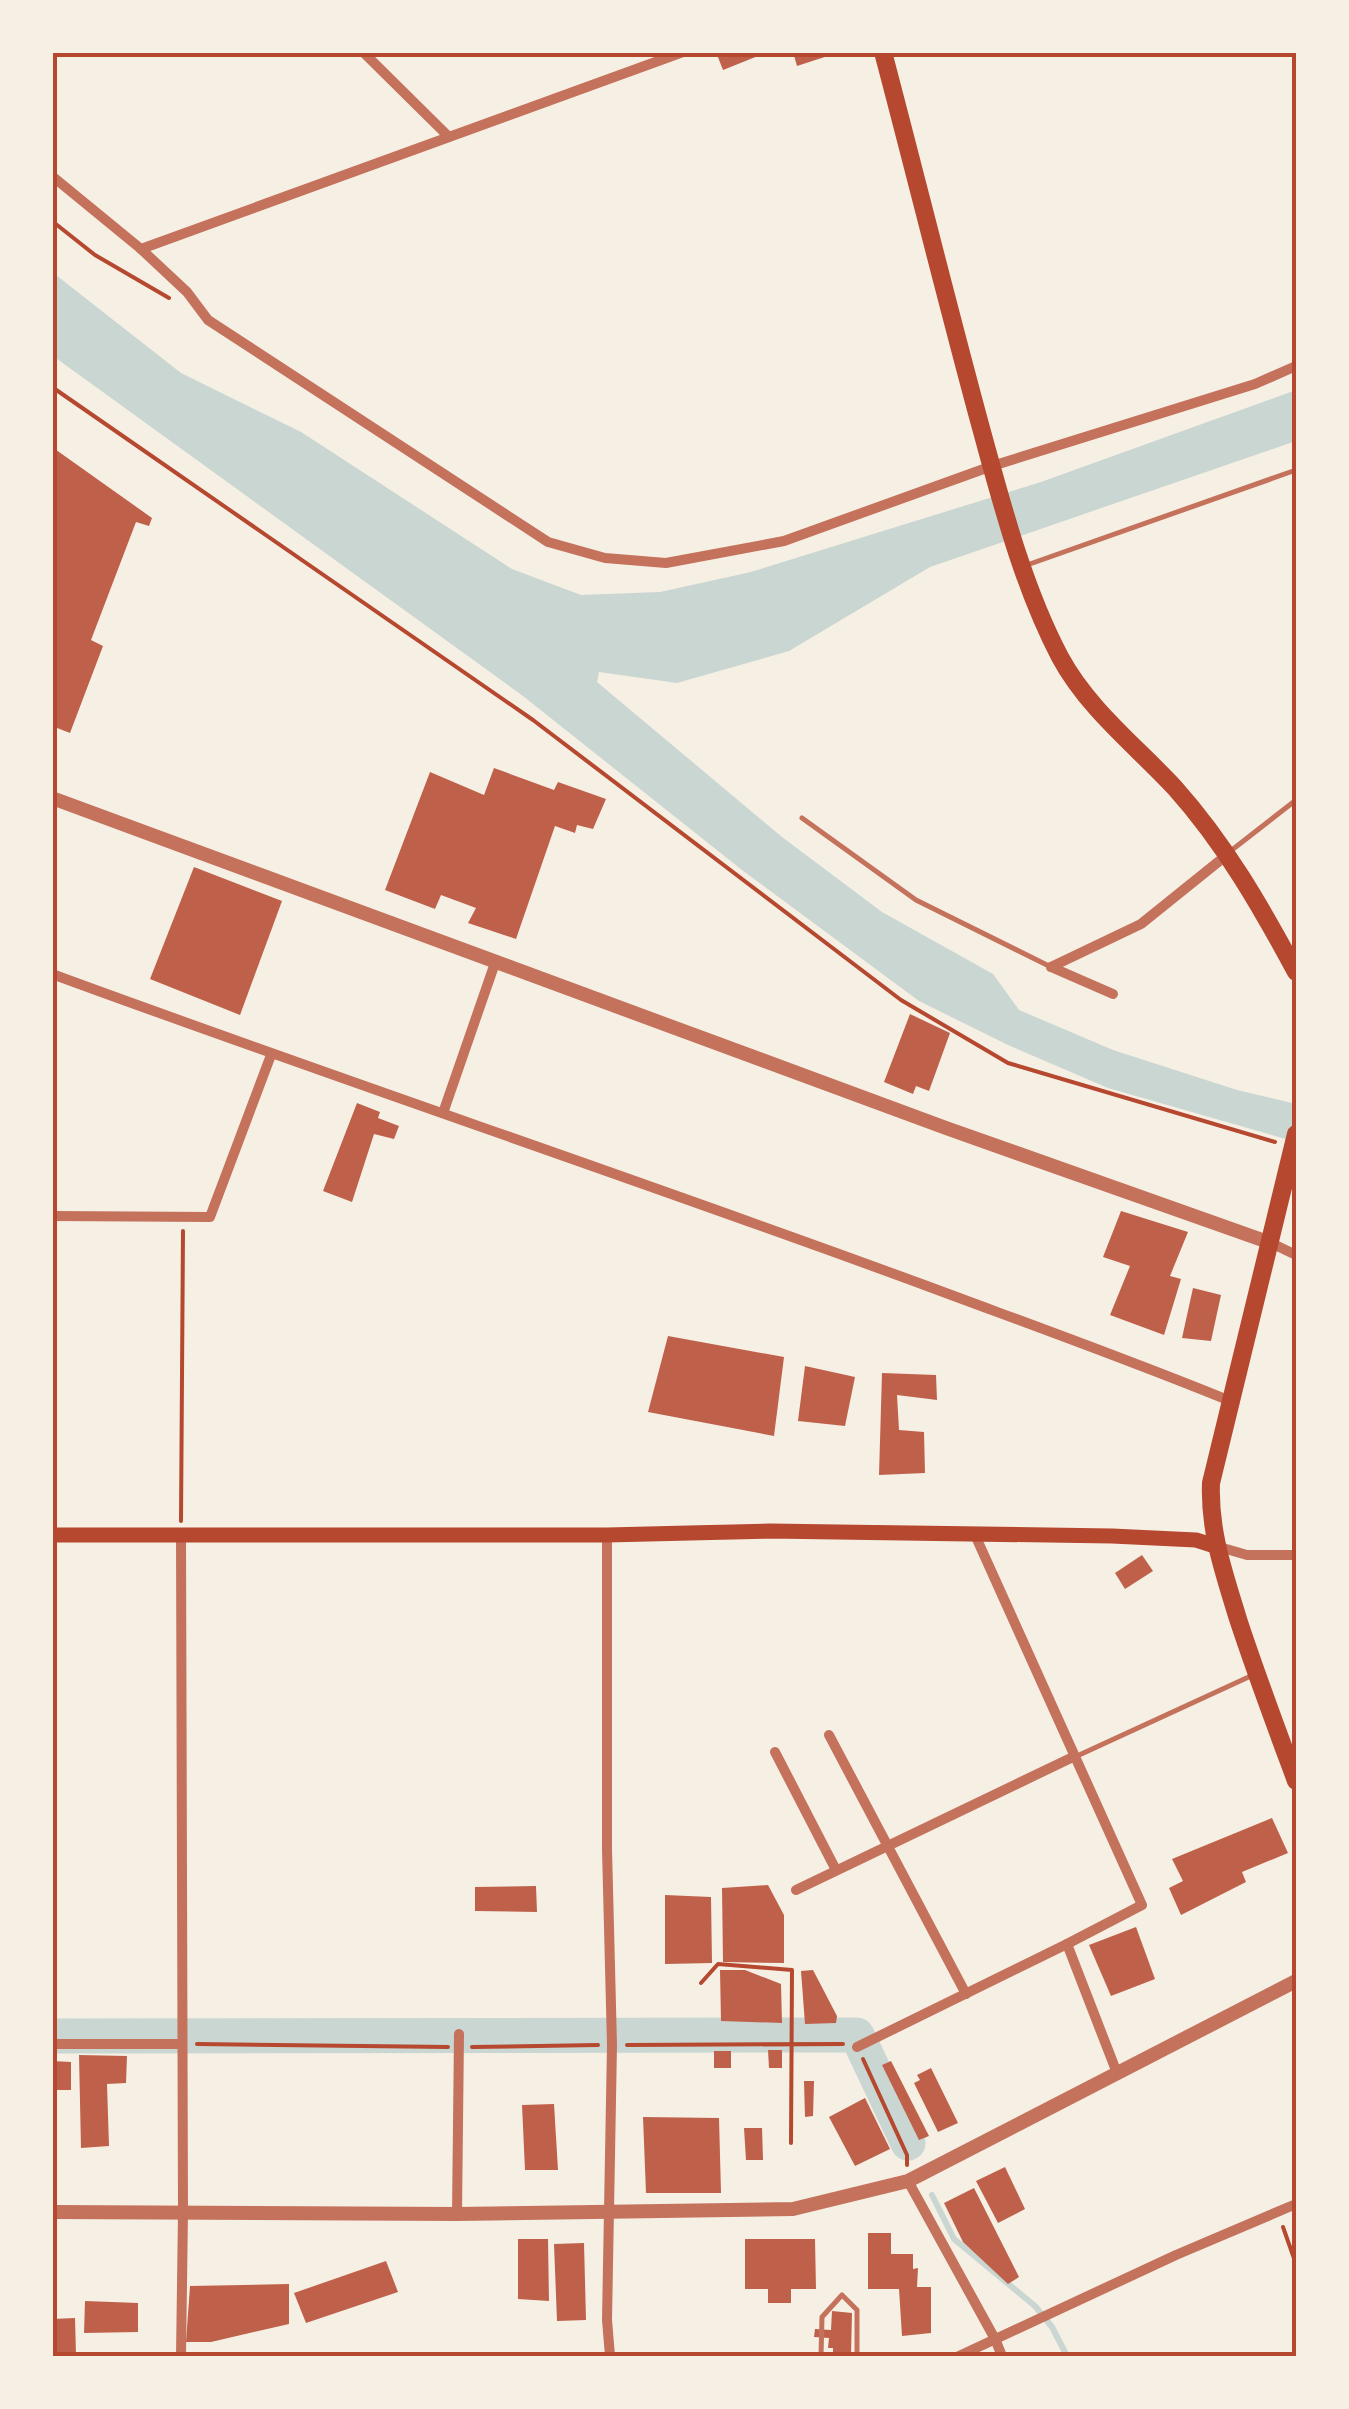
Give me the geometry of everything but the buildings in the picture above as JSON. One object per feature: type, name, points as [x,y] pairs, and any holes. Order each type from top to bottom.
[{"type":"highway","points":[[884,52],[993,472],[1037,607],[1071,673],[1098,711],[1176,789],[1228,854],[1250,886],[1296,972]]},
{"type":"highway","points":[[1295,1140],[1211,1482],[1210,1514],[1215,1546],[1256,1674],[1296,1781]]},
{"type":"main road","points":[[52,1536],[770,1532],[1112,1536],[1196,1540],[1215,1546]]},
{"type":"street","points":[[362,52],[449,136]]},
{"type":"street","points":[[141,248],[683,52]]},
{"type":"street","points":[[52,176],[141,248],[187,292],[208,320],[548,542],[605,558],[666,563],[784,541],[1255,384],[1296,366]]},
{"type":"street","points":[[52,798],[1296,1255]]},
{"type":"street","points":[[1051,967],[1141,924],[1228,854]]},
{"type":"street","points":[[443,1113],[496,963]]},
{"type":"street","points":[[1051,967],[1113,994]]},
{"type":"street","points":[[52,974],[271,1055],[792,1236],[1158,1371],[1230,1402]]},
{"type":"street","points":[[52,1216],[210,1216],[271,1055]]},
{"type":"street","points":[[608,1535],[607,1849],[612,2040],[606,2320],[610,2356]]},
{"type":"street","points":[[860,2045],[1142,1904],[975,1535]]},
{"type":"street","points":[[180,2356],[181,1536]]},
{"type":"street","points":[[1215,1546],[1246,1555],[1296,1556]]},
{"type":"street","points":[[829,1735],[966,1994]]},
{"type":"street","points":[[775,1752],[836,1870]]},
{"type":"street","points":[[796,1890],[1073,1757]]},
{"type":"street","points":[[1067,1944],[1117,2073]]},
{"type":"street","points":[[52,2212],[458,2214],[793,2209],[908,2181],[1296,1981]]},
{"type":"street","points":[[458,2214],[459,2042]]},
{"type":"street","points":[[52,2044],[182,2044]]},
{"type":"street","points":[[908,2181],[1002,2356]]},
{"type":"street","points":[[959,2356],[1176,2254],[1296,2204]]},
{"type":"lane","points":[[1022,560],[1296,470]]},
{"type":"lane","points":[[1228,854],[1296,800]]},
{"type":"lane","points":[[802,818],[916,900],[1051,967]]},
{"type":"lane","points":[[1073,1757],[1256,1674]]},
{"type":"lane","points":[[821,2356],[822,2317],[842,2295],[858,2310],[857,2356]]},
{"type":"path","points":[[52,221],[95,255],[175,301]]},
{"type":"path","points":[[52,387],[533,720],[901,1000],[1008,1064],[1181,1117],[1295,1140]]},
{"type":"path","points":[[181,1536],[183,1217]]},
{"type":"path","points":[[701,1983],[718,1964],[792,1970],[791,2143]]},
{"type":"path","points":[[182,2044],[612,2040],[860,2045],[907,2155],[908,2181]]},
{"type":"path","points":[[1277,2213],[1296,2264]]},
{"type":"shaded area","points":[[52,272],[181,373],[301,432],[512,569],[581,595],[660,592],[751,572],[1041,482],[1296,390],[1296,441],[930,567],[789,651],[677,683],[599,672],[597,682],[782,837],[882,912],[993,974],[1019,1010],[1113,1050],[1237,1090],[1296,1104],[1296,1142],[1108,1088],[919,1001],[742,870],[523,696],[53,356]]},
{"type":"waterway","points":[[52,2036],[857,2035],[908,2143]]},
{"type":"waterway","points":[[932,2195],[954,2239],[1035,2306],[1067,2356]]}]
